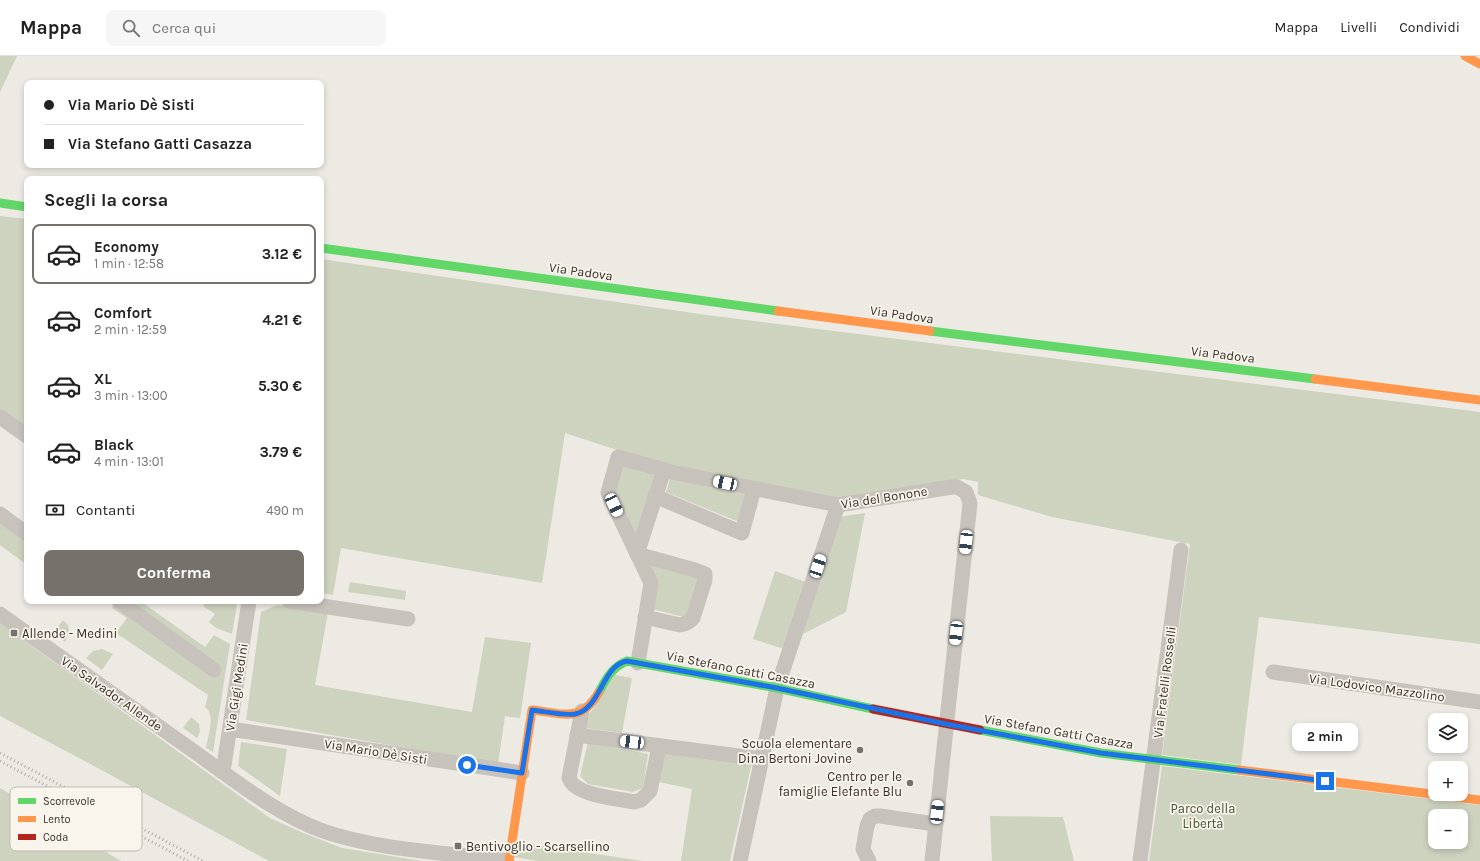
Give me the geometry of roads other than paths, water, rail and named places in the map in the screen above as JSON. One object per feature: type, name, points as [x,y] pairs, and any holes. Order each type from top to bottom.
[{"type":"main road","points":[[1465,56],[1480,64]]},
{"type":"main road","points":[[0,203],[24,207]]},
{"type":"main road","name":"Via Padova","points":[[324,248],[620,290],[938,332],[1480,400]]},
{"type":"main road","name":"Via Stefano Gatti Casazza","points":[[582,710],[594,698],[617,664],[627,661],[777,688],[946,724],[1101,753],[1480,800]]},
{"type":"main road","points":[[502,861],[522,773],[532,710],[573,714],[582,710]]},
{"type":"street","points":[[0,417],[24,434]]},
{"type":"street","name":"Via del Bonone","points":[[637,554],[608,493],[618,457],[664,470],[838,506],[943,488],[957,487],[963,490],[966,492],[970,503],[946,724]]},
{"type":"street","points":[[638,663],[651,583],[637,554],[664,470]]},
{"type":"street","points":[[655,496],[742,533],[754,489]]},
{"type":"street","points":[[740,861],[777,688],[838,506]]},
{"type":"street","points":[[0,514],[24,532]]},
{"type":"street","name":"Via Fratelli Rosselli","points":[[1140,861],[1180,550]]},
{"type":"street","points":[[637,554],[705,574],[705,580],[693,618],[690,622],[680,625],[645,617]]},
{"type":"street","name":"Via Gigi Medini","points":[[123,604],[214,670]]},
{"type":"street","name":"Via Gigi Medini","points":[[223,772],[249,604]]},
{"type":"street","points":[[309,604],[408,619]]},
{"type":"street","name":"Via Salvador Allende","points":[[0,614],[223,772],[274,807],[289,815],[321,830],[367,843],[502,861]]},
{"type":"street","name":"Via Lodovico Mazzolino","points":[[1273,672],[1480,702]]},
{"type":"street","points":[[582,710],[570,772],[571,782],[581,790],[634,802],[645,797],[650,791],[659,746]]},
{"type":"street","points":[[932,861],[946,724]]},
{"type":"street","name":"Via Mario Dè Sisti","points":[[230,729],[522,773]]},
{"type":"street","points":[[576,735],[762,759]]},
{"type":"street","points":[[869,861],[863,849],[867,826],[870,819],[874,816],[936,824]]},
{"type":"railway","points":[[0,753],[64,787]]},
{"type":"railway","points":[[0,761],[49,787]]},
{"type":"railway","points":[[142,829],[203,861]]},
{"type":"railway","points":[[142,837],[188,861]]},
{"type":"place","name":"Allende - Medini","points":[[14,633]]},
{"type":"place","name":"Scuola elementare Dina Bertoni Jovine","points":[[860,750]]},
{"type":"place","name":"Centro per le famiglie Elefante Blu","points":[[910,783]]},
{"type":"place","name":"Bentivoglio - Scarsellino","points":[[458,846]]},
{"type":"park label","name":"Parco della Libertà","points":[[1203,816]]}]
